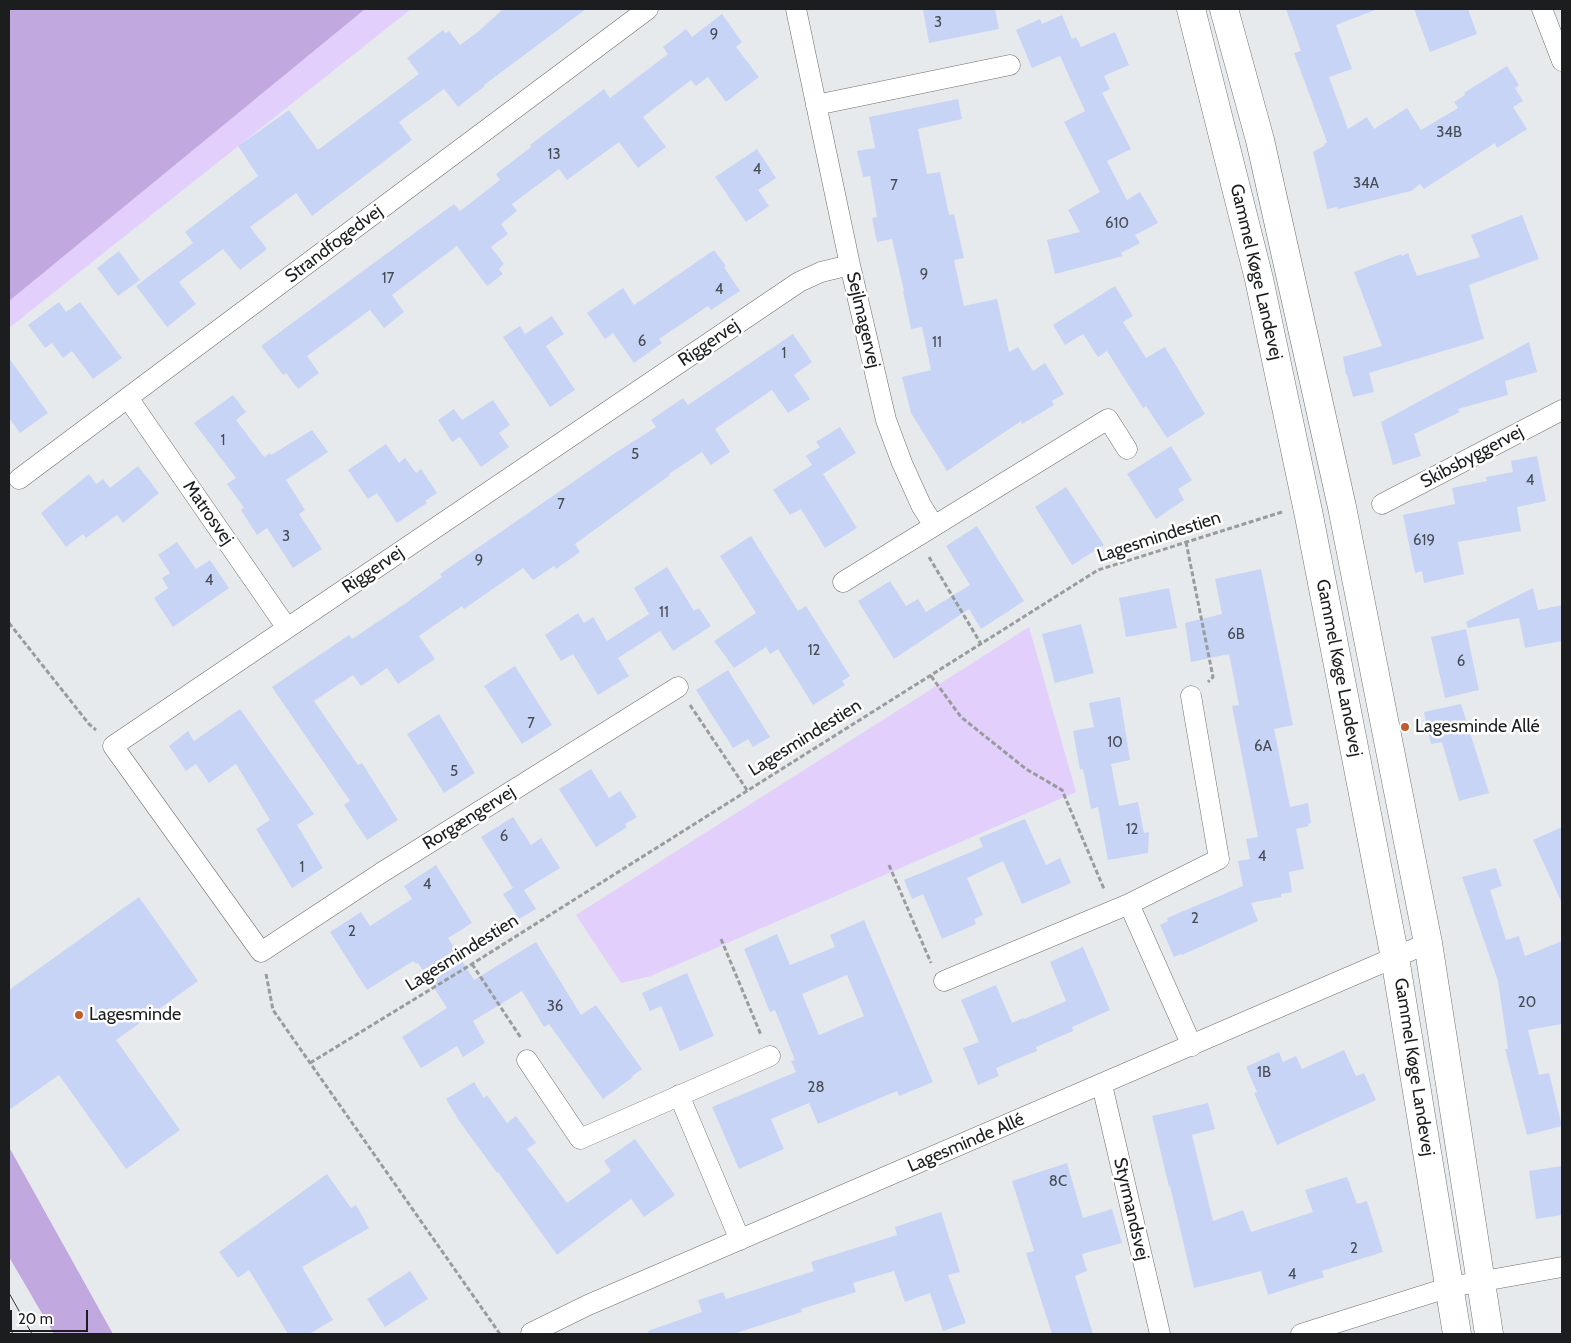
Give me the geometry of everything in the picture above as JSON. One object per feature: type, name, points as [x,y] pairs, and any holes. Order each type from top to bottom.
[{"type":"main road","name":"Gammel Køge Landevej","points":[[1191,9],[1259,279],[1309,516],[1395,958],[1457,1334]]},
{"type":"main road","name":"Gammel Køge Landevej","points":[[1224,9],[1260,140],[1342,507],[1428,943],[1489,1334]]},
{"type":"street","name":"Strandfogedvej","points":[[19,479],[648,9]]},
{"type":"street","name":"Sejlmagervej","points":[[796,9],[850,265],[886,420],[902,463],[921,505],[934,526]]},
{"type":"street","points":[[1542,9],[1562,61]]},
{"type":"street","points":[[816,106],[1010,64]]},
{"type":"street","name":"Riggervej","points":[[113,746],[799,282],[821,272],[850,265]]},
{"type":"street","name":"Matrosvej","points":[[128,398],[287,628]]},
{"type":"street","name":"Skibsbyggervej","points":[[1382,504],[1562,410]]},
{"type":"street","points":[[843,582],[1108,419],[1127,449]]},
{"type":"street","name":"Rorgængervej","points":[[261,952],[381,873],[678,688]]},
{"type":"street","points":[[944,981],[1121,907],[1219,859],[1190,696]]},
{"type":"street","points":[[113,746],[261,952]]},
{"type":"street","points":[[1121,907],[1192,1046]]},
{"type":"street","name":"Lagesminde Allé","points":[[532,1334],[588,1305],[1428,943]]},
{"type":"street","points":[[527,1060],[580,1139],[679,1094],[770,1056]]},
{"type":"street","name":"Styrmandsvej","points":[[1102,1085],[1160,1334]]},
{"type":"street","points":[[679,1094],[740,1240]]},
{"type":"street","points":[[1301,1334],[1450,1287],[1562,1267]]},
{"type":"path","name":"Lagesmindestien","points":[[310,1063],[472,964],[1098,570],[1283,512],[1309,516]]},
{"type":"path","points":[[917,537],[981,644]]},
{"type":"path","points":[[1186,542],[1213,677],[1190,696]]},
{"type":"path","points":[[9,623],[89,724],[113,746]]},
{"type":"path","points":[[932,676],[961,717],[1026,769],[1062,790],[1121,907]]},
{"type":"path","points":[[678,688],[747,790]]},
{"type":"path","points":[[889,865],[935,971],[944,981]]},
{"type":"path","points":[[721,939],[770,1056]]},
{"type":"path","points":[[261,952],[273,1010],[500,1334]]},
{"type":"path","points":[[472,964],[526,1047],[527,1060]]},
{"type":"shaded area","points":[[9,9],[411,9],[9,328]]},
{"type":"shaded area","points":[[9,9],[365,9],[9,301]]},
{"type":"shaded area","points":[[1029,627],[1076,792],[651,976],[621,983],[576,915]]},
{"type":"shaded area","points":[[9,1147],[113,1334],[54,1334],[9,1257]]},
{"type":"building","points":[[503,9],[586,9],[484,85],[458,107],[444,89],[399,122],[412,140],[312,216],[296,193],[250,227],[267,249],[240,270],[223,249],[179,282],[196,304],[167,327],[136,286],[193,243],[185,232],[258,176],[238,146],[289,110],[318,150],[419,74],[407,58],[443,30],[445,33],[449,31],[460,45]]},
{"type":"building","points":[[923,9],[995,9],[999,29],[929,43]]},
{"type":"building","points":[[1286,9],[1375,10],[1336,25],[1352,69],[1329,77],[1348,129],[1367,117],[1374,129],[1407,108],[1421,130],[1458,108],[1454,102],[1465,95],[1464,93],[1507,66],[1519,85],[1515,88],[1523,101],[1513,107],[1527,129],[1497,148],[1495,143],[1424,189],[1420,184],[1411,191],[1338,209],[1337,207],[1327,209],[1313,152],[1327,142],[1294,53],[1301,51]]},
{"type":"building","points":[[1414,9],[1468,9],[1477,34],[1430,52]]},
{"type":"building","points":[[722,14],[742,42],[736,47],[759,77],[726,102],[708,77],[696,86],[691,80],[643,117],[666,147],[638,168],[619,142],[567,180],[559,169],[512,204],[517,211],[501,224],[508,234],[491,247],[504,264],[499,269],[503,274],[487,286],[457,246],[392,295],[404,312],[384,328],[370,310],[307,356],[319,373],[298,389],[286,373],[283,375],[261,346],[454,204],[460,211],[500,180],[496,174],[531,147],[530,145],[604,89],[610,98],[668,54],[663,47],[686,29],[692,37]]},
{"type":"building","points":[[1062,15],[1072,39],[1076,37],[1081,47],[1115,32],[1129,65],[1104,76],[1110,89],[1102,93],[1131,149],[1107,161],[1127,200],[1140,192],[1158,223],[1135,235],[1140,243],[1121,253],[1123,256],[1055,274],[1047,240],[1080,232],[1068,210],[1100,192],[1064,122],[1085,111],[1060,56],[1032,68],[1016,30],[1040,19],[1042,24]]},
{"type":"building","points":[[958,99],[962,119],[918,129],[927,174],[940,172],[949,215],[954,214],[964,258],[954,260],[964,306],[997,299],[1009,352],[1018,347],[1033,371],[1045,363],[1064,394],[1052,401],[1054,405],[1022,424],[1021,421],[947,471],[911,413],[902,377],[931,370],[922,327],[911,329],[892,239],[877,242],[872,218],[877,217],[870,176],[863,177],[857,151],[875,148],[869,117]]},
{"type":"building","points":[[757,149],[776,178],[758,190],[769,206],[746,222],[715,177]]},
{"type":"building","points":[[1522,215],[1539,259],[1469,285],[1484,339],[1369,373],[1374,392],[1353,397],[1343,357],[1382,346],[1354,272],[1408,253],[1417,276],[1480,257],[1471,235]]},
{"type":"building","points":[[714,250],[726,266],[724,267],[740,291],[711,310],[708,306],[659,339],[662,343],[634,363],[613,333],[605,339],[587,313],[623,288],[634,305]]},
{"type":"building","points":[[119,251],[140,280],[118,296],[97,268]]},
{"type":"building","points":[[1115,286],[1133,316],[1123,322],[1146,358],[1165,347],[1205,414],[1167,438],[1146,406],[1143,408],[1107,351],[1098,357],[1083,334],[1065,345],[1053,325]]},
{"type":"building","points":[[59,302],[66,312],[80,302],[122,358],[93,379],[72,351],[63,358],[52,343],[45,348],[28,325]]},
{"type":"building","points":[[552,316],[564,334],[546,346],[575,390],[550,407],[503,337],[520,326],[525,334]]},
{"type":"building","points":[[793,334],[812,362],[794,375],[810,399],[788,413],[772,390],[715,429],[730,452],[711,465],[702,452],[669,474],[575,544],[580,552],[556,569],[554,566],[533,580],[523,568],[464,609],[462,606],[419,636],[435,659],[398,684],[387,668],[361,686],[353,675],[314,701],[358,765],[362,763],[398,820],[367,840],[344,805],[350,801],[272,687],[349,635],[352,639],[403,605],[442,577],[440,574],[612,455],[656,427],[651,420],[683,398],[688,405]]},
{"type":"building","points":[[1529,342],[1537,372],[1505,381],[1508,395],[1458,409],[1460,412],[1414,434],[1421,456],[1393,465],[1381,422]]},
{"type":"building","points":[[9,358],[48,413],[20,433],[9,418]]},
{"type":"building","points":[[233,395],[246,412],[236,420],[264,457],[270,453],[271,455],[312,430],[328,452],[286,480],[305,510],[299,514],[322,549],[293,568],[267,528],[257,535],[241,510],[244,508],[227,484],[236,478],[194,423]]},
{"type":"building","points":[[493,400],[510,425],[499,433],[509,447],[481,467],[460,437],[452,442],[438,420],[454,409],[462,420]]},
{"type":"building","points":[[840,427],[856,453],[823,474],[857,528],[825,548],[801,509],[790,515],[773,490],[812,465],[806,456],[820,447],[816,442]]},
{"type":"building","points":[[386,444],[399,463],[405,458],[416,473],[421,469],[437,493],[425,501],[427,503],[397,523],[377,493],[368,499],[348,470]]},
{"type":"building","points":[[1171,446],[1192,480],[1178,489],[1184,500],[1156,519],[1127,474]]},
{"type":"building","points":[[1537,456],[1546,501],[1517,507],[1521,531],[1458,542],[1464,574],[1424,583],[1422,571],[1415,573],[1403,515],[1455,504],[1452,488],[1487,481],[1486,477],[1513,472],[1511,461]]},
{"type":"building","points":[[138,466],[159,493],[123,523],[117,515],[86,538],[83,534],[66,547],[41,513],[89,474],[96,484],[103,479],[110,488]]},
{"type":"building","points":[[1066,487],[1104,545],[1072,565],[1035,507]]},
{"type":"building","points":[[977,526],[1024,601],[981,629],[969,609],[894,659],[858,601],[890,581],[906,606],[918,599],[926,612],[970,585],[946,546]]},
{"type":"building","points":[[751,536],[798,611],[806,606],[850,676],[842,681],[845,685],[813,705],[778,649],[770,654],[766,647],[734,668],[714,641],[756,613],[720,556]]},
{"type":"building","points":[[177,542],[196,569],[210,560],[229,588],[173,627],[154,598],[168,588],[162,578],[170,573],[158,555]]},
{"type":"building","points":[[667,567],[694,611],[699,608],[711,626],[673,651],[660,631],[618,658],[629,676],[598,695],[573,654],[561,661],[545,635],[578,613],[584,623],[593,617],[607,641],[649,614],[634,588]]},
{"type":"building","points":[[1261,569],[1293,725],[1274,729],[1290,807],[1308,803],[1311,823],[1308,824],[1309,826],[1296,829],[1304,869],[1289,872],[1292,892],[1281,894],[1281,897],[1251,903],[1258,921],[1174,957],[1160,925],[1168,921],[1167,918],[1243,886],[1238,861],[1250,859],[1246,839],[1258,837],[1232,706],[1239,705],[1229,654],[1191,662],[1185,623],[1222,614],[1215,579]]},
{"type":"building","points":[[1169,588],[1177,628],[1126,637],[1119,598]]},
{"type":"building","points":[[1533,588],[1538,610],[1562,605],[1562,641],[1525,648],[1519,618],[1468,628],[1466,622]]},
{"type":"building","points":[[1081,624],[1094,673],[1055,683],[1042,634]]},
{"type":"building","points":[[1466,629],[1479,690],[1445,698],[1431,637]]},
{"type":"building","points":[[515,666],[552,725],[522,744],[484,686]]},
{"type":"building","points":[[728,670],[770,737],[753,747],[748,739],[733,748],[696,690]]},
{"type":"building","points":[[1120,697],[1130,760],[1111,764],[1119,806],[1138,802],[1144,833],[1149,832],[1148,853],[1108,860],[1098,807],[1091,809],[1083,769],[1080,770],[1073,731],[1094,727],[1089,703]]},
{"type":"building","points":[[1461,704],[1489,793],[1459,801],[1442,742],[1431,744],[1424,712]]},
{"type":"building","points":[[240,709],[314,814],[297,825],[323,868],[292,888],[256,829],[270,820],[236,764],[209,783],[196,764],[186,771],[169,746],[188,731],[194,741]]},
{"type":"building","points":[[439,714],[475,773],[444,793],[407,734]]},
{"type":"building","points":[[591,769],[609,798],[620,791],[637,817],[625,824],[627,827],[596,847],[559,789]]},
{"type":"building","points":[[513,817],[531,845],[541,838],[560,868],[524,890],[536,909],[519,919],[503,894],[513,888],[481,837]]},
{"type":"building","points":[[1025,819],[1046,865],[1060,858],[1071,883],[1022,904],[1003,861],[967,878],[983,915],[974,919],[976,924],[942,939],[923,894],[912,899],[904,880],[983,847],[979,838]]},
{"type":"building","points":[[1562,827],[1562,903],[1533,840]]},
{"type":"building","points":[[436,865],[472,923],[448,938],[474,980],[536,942],[581,1015],[596,1005],[642,1069],[603,1099],[549,1024],[544,1027],[522,991],[473,1021],[485,1043],[463,1057],[457,1046],[421,1068],[402,1037],[447,1008],[418,963],[416,964],[413,961],[367,990],[330,932],[361,912],[370,926],[412,899],[404,886]]},
{"type":"building","points":[[1496,868],[1502,886],[1490,890],[1506,940],[1519,936],[1525,956],[1562,941],[1562,1024],[1528,1030],[1539,1075],[1549,1073],[1562,1126],[1527,1135],[1505,1049],[1508,1049],[1498,981],[1462,877]]},
{"type":"building","name":"Lagesminde","points":[[139,897],[198,981],[116,1040],[180,1130],[126,1169],[59,1075],[9,1110],[9,990]]},
{"type":"building","points":[[864,920],[933,1082],[899,1096],[897,1091],[818,1124],[809,1103],[771,1119],[784,1149],[739,1169],[712,1107],[796,1072],[791,1061],[795,1060],[775,1010],[770,1012],[744,949],[777,934],[790,965],[835,947],[830,935]],"holes":[[[847,975],[864,1016],[819,1035],[802,994]]]},
{"type":"building","points":[[1083,947],[1110,1010],[1072,1027],[1073,1031],[1036,1047],[1037,1051],[996,1068],[999,1076],[978,1085],[963,1048],[979,1042],[961,1000],[996,985],[1012,1023],[1066,1001],[1050,962]]},
{"type":"building","points":[[687,973],[714,1036],[680,1051],[661,1006],[650,1011],[642,993]]},
{"type":"building","points":[[1344,1050],[1356,1076],[1364,1073],[1376,1100],[1277,1145],[1254,1093],[1257,1092],[1246,1067],[1279,1052],[1283,1062],[1296,1056],[1302,1069]]},
{"type":"building","points":[[474,1082],[484,1098],[487,1095],[507,1123],[516,1116],[536,1143],[527,1149],[567,1203],[611,1171],[604,1161],[635,1139],[675,1195],[644,1217],[631,1199],[557,1255],[460,1122],[446,1099]]},
{"type":"building","points":[[1208,1103],[1215,1129],[1192,1135],[1213,1221],[1243,1210],[1251,1232],[1313,1212],[1305,1190],[1347,1177],[1357,1204],[1367,1201],[1383,1252],[1322,1271],[1324,1277],[1268,1295],[1261,1271],[1194,1288],[1152,1116]]},
{"type":"building","points":[[1067,1163],[1083,1218],[1112,1209],[1122,1243],[1082,1254],[1087,1271],[1075,1276],[1093,1334],[1052,1334],[1026,1253],[1034,1251],[1012,1181]]},
{"type":"building","points":[[1562,1166],[1562,1215],[1536,1219],[1529,1171]]},
{"type":"building","points":[[327,1174],[351,1208],[356,1205],[369,1228],[302,1267],[333,1320],[309,1334],[288,1334],[249,1270],[238,1278],[219,1252]]},
{"type":"building","points":[[941,1212],[960,1272],[948,1275],[966,1323],[943,1331],[930,1293],[905,1302],[894,1271],[853,1283],[856,1292],[801,1309],[802,1312],[733,1334],[649,1334],[648,1331],[702,1312],[698,1300],[723,1292],[726,1299],[814,1271],[811,1262],[897,1235],[895,1227]]},
{"type":"building","points":[[410,1271],[428,1299],[385,1327],[367,1299]]},
{"type":"tram line","points":[[9,1293],[32,1334]]},
{"type":"tram line","points":[[9,1327],[13,1334]]},
{"type":"place","name":"Lagesminde Allé","points":[[1405,727]]},
{"type":"place","name":"Lagesminde","points":[[79,1015]]}]
